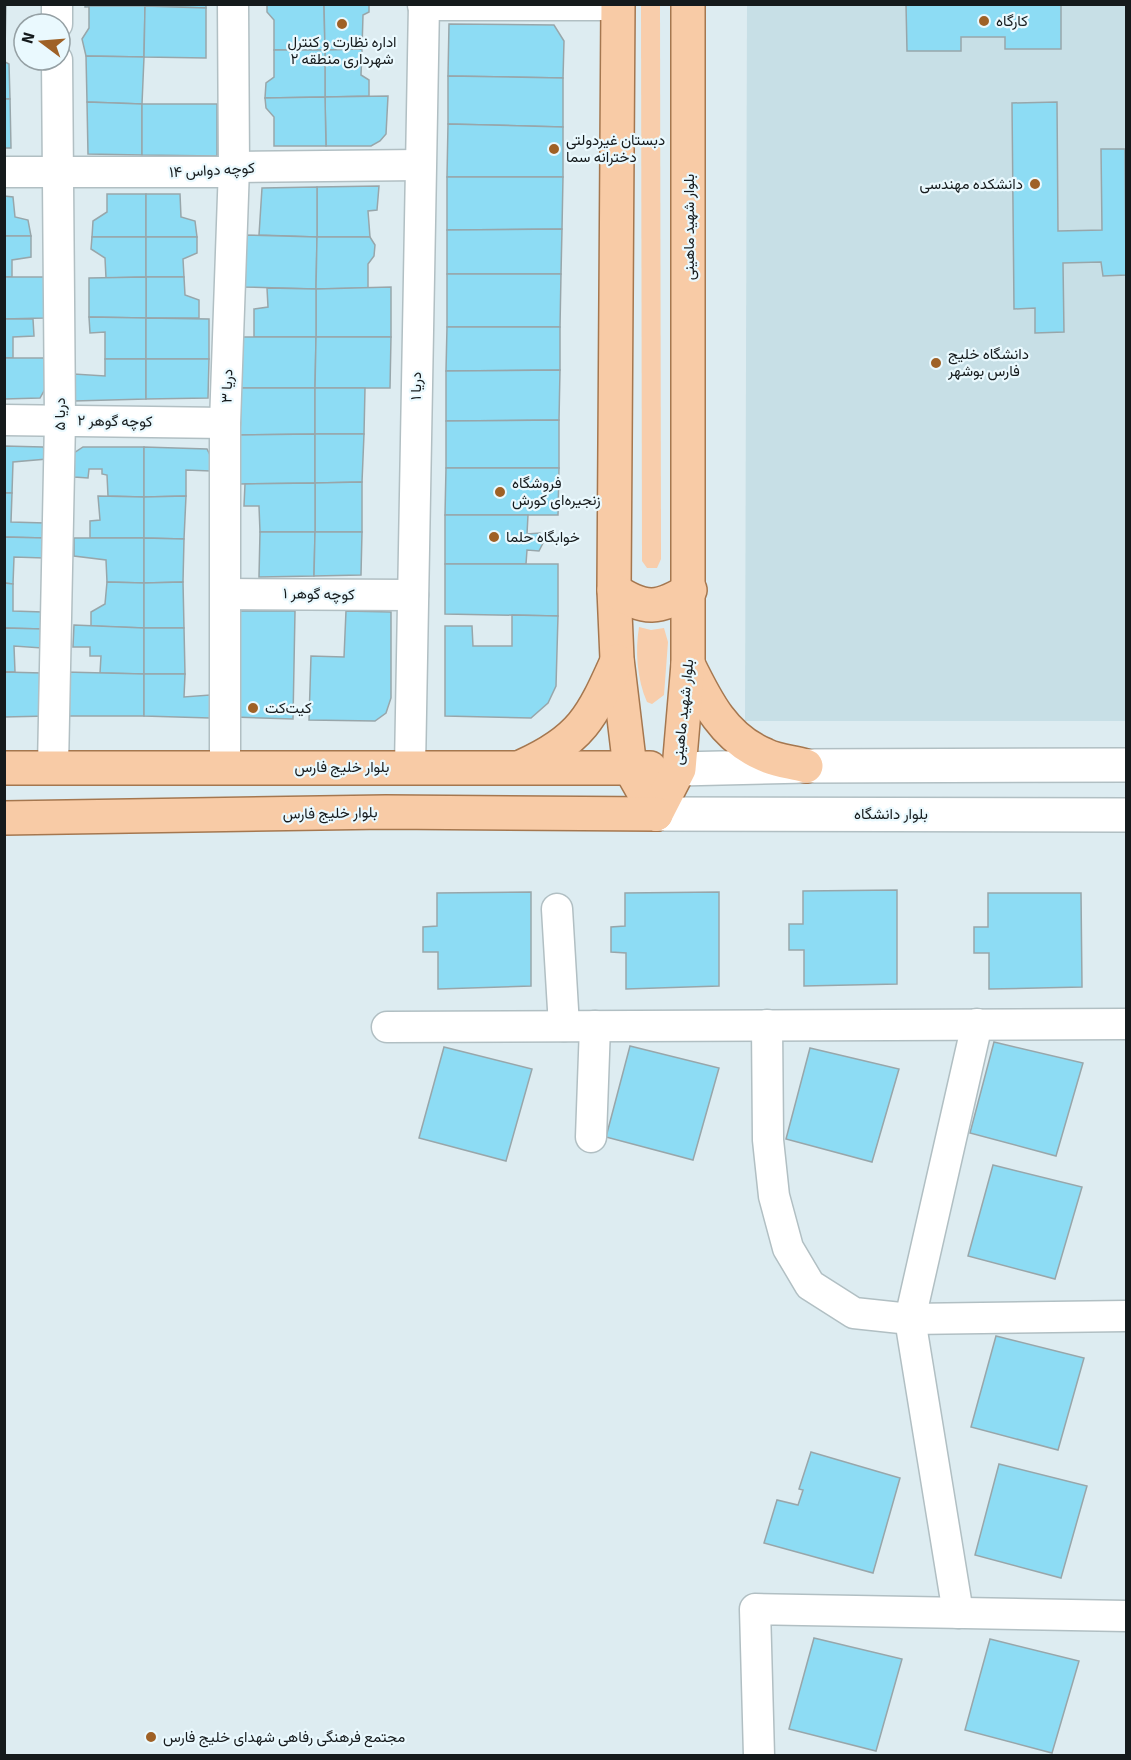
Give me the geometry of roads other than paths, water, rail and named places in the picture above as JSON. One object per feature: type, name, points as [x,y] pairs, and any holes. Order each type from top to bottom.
[{"type":"main road","points":[[618,4],[614,590],[617,659],[630,768],[656,814]]},
{"type":"main road","name":"بلوار شهید ماهینی","points":[[656,814],[679,769],[688,664],[690,590],[688,4]]},
{"type":"main road","points":[[614,590],[635,604],[653,607],[690,590]]},
{"type":"main road","points":[[519,768],[549,754],[578,734],[599,702],[617,659]]},
{"type":"main road","points":[[688,664],[709,706],[736,739],[765,756],[806,766]]},
{"type":"main road","name":"بلوار خلیج‌ فارس","points":[[4,768],[679,769]]},
{"type":"main road","name":"بلوار خلیج ‌فارس","points":[[4,818],[386,812],[656,814]]},
{"type":"street","name":"دریا ۳","points":[[225,767],[225,423],[234,168],[233,4]]},
{"type":"street","points":[[423,5],[618,4]]},
{"type":"street","name":"دریا ۱","points":[[410,767],[423,5]]},
{"type":"street","name":"دریا ۵","points":[[53,767],[60,420],[57,72]]},
{"type":"street","name":"کوچه دواس ۱۴","points":[[4,172],[57,174],[222,172],[234,168],[420,165]]},
{"type":"street","name":"کوچه گوهر ۲","points":[[4,420],[225,423]]},
{"type":"street","name":"کوچه گوهر ۱","points":[[226,594],[413,596]]},
{"type":"street","points":[[679,769],[806,766],[1126,765]]},
{"type":"street","name":"بلوار دانشگاه","points":[[656,814],[1126,815]]},
{"type":"street","points":[[557,909],[564,1026]]},
{"type":"street","points":[[958,1613],[910,1318],[977,1024]]},
{"type":"street","points":[[387,1027],[1126,1024]]},
{"type":"street","points":[[591,1137],[595,1026]]},
{"type":"street","points":[[767,1026],[768,1140],[774,1196],[788,1248],[810,1285],[854,1313],[910,1318],[1126,1317]]},
{"type":"street","points":[[759,1755],[755,1609],[1126,1616]]},
{"type":"place","name":"کارگاه","points":[[984,21]]},
{"type":"place","name":"اداره‌ نظارت و کنترل شهرداری منطقه ۲","points":[[342,24]]},
{"type":"place","name":"دبستان غیردولتی دخترانه سما","points":[[554,149]]},
{"type":"place","name":"دانشکده مهندسی","points":[[1035,184]]},
{"type":"place","name":"دانشگاه خلیج فارس بوشهر","points":[[936,363]]},
{"type":"place","name":"فروشگاه زنجیره‌ای کورش","points":[[500,492]]},
{"type":"place","name":"خوابگاه حلما","points":[[494,537]]},
{"type":"place","name":"کیت‌کت","points":[[253,708]]},
{"type":"place","name":"مجتمع فرهنگی رفاهی شهدای خلیج فارس","points":[[151,1737]]}]
